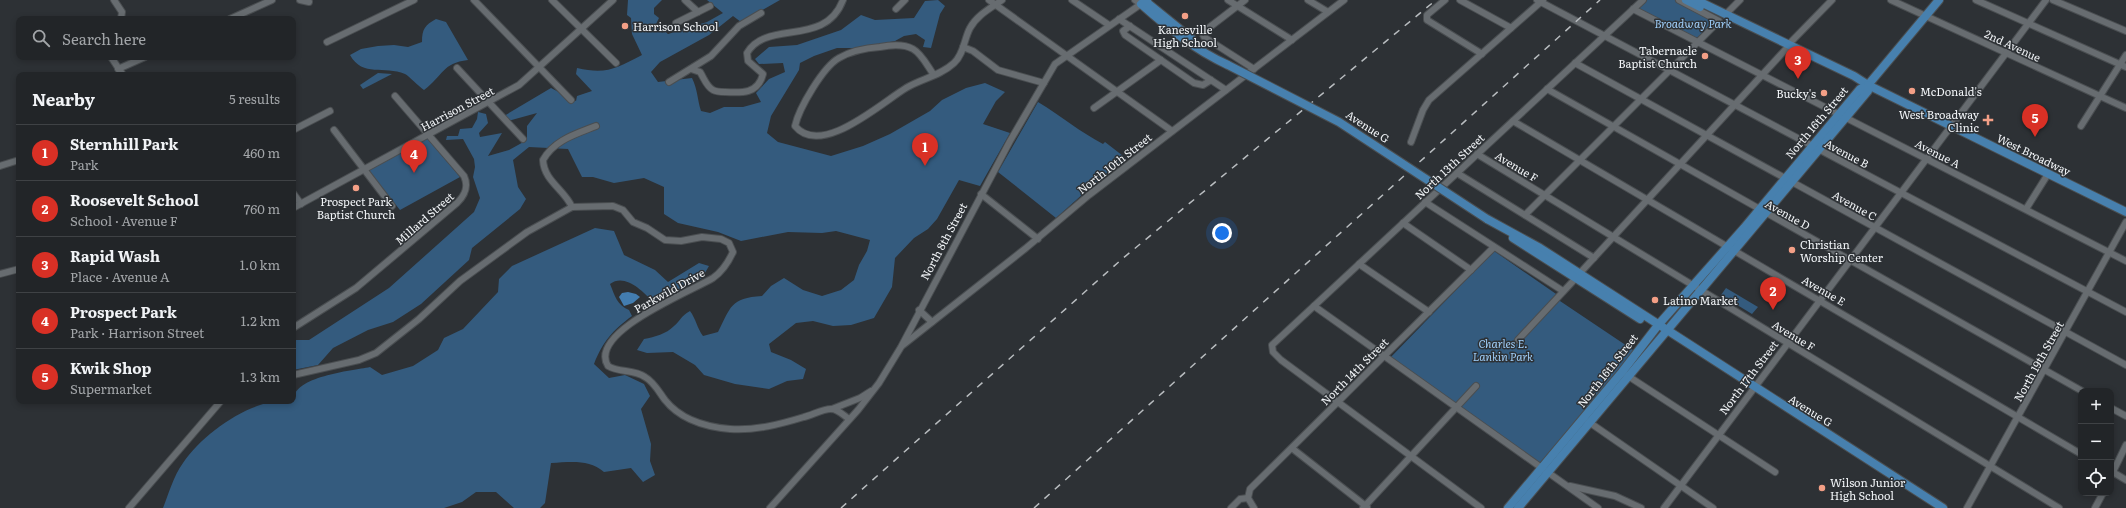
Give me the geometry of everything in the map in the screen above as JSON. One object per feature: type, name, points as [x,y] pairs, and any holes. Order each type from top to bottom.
[{"type":"main road","name":"West Broadway","points":[[1686,0],[1695,1],[1788,47],[1854,76],[1868,85],[2126,212]]},
{"type":"main road","name":"North 16th Street","points":[[1625,374],[1657,326],[1697,287],[1731,248],[1842,116],[1860,89],[1868,85],[1939,0]]},
{"type":"main road","name":"Avenue G","points":[[1142,1],[1195,48],[1339,122],[1487,219],[1512,238],[1578,276],[1666,331],[1943,508]]},
{"type":"main road","name":"North 16th Street","points":[[1518,508],[1545,470],[1586,420],[1625,374],[1666,331],[1697,287]]},
{"type":"main road","name":"North 16th Street","points":[[1508,508],[1545,470]]},
{"type":"street","points":[[114,0],[122,12],[121,16]]},
{"type":"street","points":[[237,16],[272,0]]},
{"type":"street","points":[[300,0],[309,2]]},
{"type":"street","points":[[327,42],[414,0]]},
{"type":"street","points":[[474,0],[571,100]]},
{"type":"street","points":[[552,0],[616,63]]},
{"type":"street","name":"Harrison Street","points":[[296,206],[519,85],[613,0]]},
{"type":"street","points":[[685,0],[698,12]]},
{"type":"street","points":[[691,69],[700,72],[709,87],[714,90],[738,94],[750,92],[755,89],[763,77],[761,70],[750,64],[747,59],[747,53],[752,47],[759,41],[772,35],[805,32],[814,28],[836,12],[841,6],[842,0]]},
{"type":"street","points":[[896,9],[905,0]]},
{"type":"street","points":[[989,0],[1172,131]]},
{"type":"street","points":[[934,75],[916,51],[902,45],[854,52],[842,56],[829,68],[795,121],[795,126],[802,133],[815,137],[843,128],[906,88],[934,75],[954,63],[963,47],[973,23],[995,4],[1002,0]]},
{"type":"street","points":[[1072,0],[1109,25]]},
{"type":"street","points":[[1228,0],[1292,40]]},
{"type":"street","points":[[1245,0],[1202,33],[1204,37],[1254,69]]},
{"type":"street","points":[[1308,0],[1328,12]]},
{"type":"street","name":"North 10th Street","points":[[901,347],[1038,239],[1089,195],[1344,0]]},
{"type":"street","points":[[1445,0],[1428,13],[1426,18],[1432,24],[1482,54]]},
{"type":"street","points":[[1460,0],[1511,28]]},
{"type":"street","name":"North 13th Street","points":[[1338,403],[1281,360],[1272,349],[1274,342],[1643,0]]},
{"type":"street","points":[[1525,215],[1719,21],[1679,0]]},
{"type":"street","points":[[1703,0],[1783,40],[1788,47]]},
{"type":"street","points":[[1728,13],[1740,0]]},
{"type":"street","points":[[1518,340],[1832,0]]},
{"type":"street","name":"2nd Avenue","points":[[1891,0],[2126,108]]},
{"type":"street","points":[[1976,0],[2126,67]]},
{"type":"street","name":"North 17th Street","points":[[1664,508],[2046,0]]},
{"type":"street","points":[[2053,0],[2126,31]]},
{"type":"street","name":"North 8th Street","points":[[770,508],[875,388],[901,347],[981,194],[1055,64],[1142,1]]},
{"type":"street","points":[[1411,142],[1416,133],[1421,112],[1426,104],[1540,1]]},
{"type":"street","name":"Avenue B","points":[[1540,1],[2126,312]]},
{"type":"street","points":[[676,23],[710,6]]},
{"type":"street","name":"Avenue A","points":[[1633,9],[2126,261]]},
{"type":"street","points":[[669,82],[711,56],[739,26],[761,14]]},
{"type":"street","points":[[1119,19],[1226,90]]},
{"type":"street","points":[[1130,26],[1123,31],[1125,36],[1196,84],[1203,85],[1211,80]]},
{"type":"street","points":[[963,47],[973,52],[998,70],[1044,84]]},
{"type":"street","points":[[2081,126],[2126,55]]},
{"type":"street","points":[[112,60],[120,72]]},
{"type":"street","points":[[118,69],[138,60]]},
{"type":"street","points":[[1094,108],[1161,60]]},
{"type":"street","name":"Avenue C","points":[[1575,63],[2126,365]]},
{"type":"street","points":[[457,68],[523,139]]},
{"type":"street","name":"Avenue D","points":[[1547,89],[2078,389]]},
{"type":"street","name":"Millard Street","points":[[296,326],[356,288],[465,195],[468,186],[464,176],[395,96]]},
{"type":"street","points":[[296,128],[330,111]]},
{"type":"street","name":"Avenue E","points":[[1514,121],[2078,452]]},
{"type":"street","points":[[572,207],[567,195],[546,176],[543,160],[548,152],[557,145],[596,126]]},
{"type":"street","points":[[334,130],[392,206]]},
{"type":"street","name":"Avenue F","points":[[1477,154],[2059,508]]},
{"type":"street","points":[[0,166],[16,161]]},
{"type":"street","points":[[1457,173],[1594,258]]},
{"type":"street","points":[[2026,210],[2048,174]]},
{"type":"street","points":[[981,194],[1038,239]]},
{"type":"street","points":[[296,197],[301,204]]},
{"type":"street","points":[[1425,202],[1563,292]]},
{"type":"street","name":"Parkwild Drive","points":[[296,374],[359,360],[376,353],[419,319],[450,288],[527,232],[572,207],[613,206],[623,210],[633,222],[647,228],[665,240],[681,241],[702,237],[716,238],[727,242],[733,249],[733,255],[730,262],[713,278],[643,314],[620,333],[609,346],[605,356],[606,363],[612,369],[642,374],[651,381],[667,403],[681,414],[697,422],[729,430],[752,430],[770,427],[830,409],[860,398],[875,388]]},
{"type":"street","name":"North 19th Street","points":[[1967,508],[2126,222]]},
{"type":"street","points":[[1402,223],[1471,270]]},
{"type":"street","name":"North 14th Street","points":[[1231,508],[1240,499],[1248,498],[1250,489],[1293,449],[1494,247]]},
{"type":"street","points":[[1359,264],[1429,312]]},
{"type":"street","points":[[0,274],[16,269]]},
{"type":"street","points":[[1314,306],[1598,508]]},
{"type":"street","points":[[919,310],[932,322]]},
{"type":"street","points":[[1625,374],[1775,472]]},
{"type":"street","points":[[1293,449],[1365,507],[1410,456],[1476,386]]},
{"type":"street","points":[[1338,403],[1481,508]]},
{"type":"street","points":[[129,508],[154,477],[218,404]]},
{"type":"street","points":[[830,409],[839,411],[849,419]]},
{"type":"street","points":[[2114,410],[2126,416]]},
{"type":"street","points":[[1586,420],[1713,508]]},
{"type":"street","points":[[2114,469],[2126,445]]},
{"type":"street","points":[[2114,474],[2126,480]]},
{"type":"street","points":[[1561,482],[1592,492],[1607,493],[1621,497],[1641,508]]},
{"type":"street","points":[[2096,508],[2102,496]]},
{"type":"street","points":[[1248,498],[1254,508]]},
{"type":"green space","points":[[628,0],[662,0],[654,8],[654,14],[659,18],[656,24],[668,34],[707,22],[723,13],[707,0],[780,0],[741,22],[733,16],[709,35],[660,62],[651,72],[658,82],[692,78],[701,111],[710,113],[724,107],[743,107],[761,102],[756,93],[769,79],[785,72],[783,63],[759,64],[755,59],[769,47],[797,45],[841,30],[861,15],[875,20],[914,18],[925,1],[938,0],[945,6],[940,14],[931,48],[923,47],[925,40],[916,34],[904,36],[895,41],[859,48],[837,48],[814,56],[800,63],[799,70],[771,116],[767,133],[778,142],[831,156],[863,146],[890,134],[930,111],[942,100],[966,88],[985,83],[1005,92],[996,101],[983,124],[1010,133],[980,186],[959,180],[937,219],[928,229],[914,238],[895,258],[892,287],[874,318],[851,325],[833,326],[813,321],[796,323],[769,344],[771,352],[791,360],[806,369],[803,379],[787,381],[769,389],[735,384],[704,375],[695,365],[673,352],[647,353],[637,350],[644,339],[656,336],[671,329],[684,315],[690,311],[703,336],[718,332],[733,305],[743,299],[762,296],[771,286],[784,278],[803,290],[822,296],[841,290],[854,280],[859,265],[867,251],[870,240],[836,231],[822,233],[788,232],[741,241],[718,232],[678,223],[664,214],[664,187],[644,178],[614,183],[593,177],[582,177],[568,149],[529,147],[513,160],[518,187],[526,199],[520,209],[472,248],[469,260],[421,304],[393,322],[368,330],[333,348],[318,365],[296,369],[296,340],[309,340],[389,288],[474,212],[480,198],[473,177],[475,167],[474,159],[463,139],[446,140],[447,136],[458,136],[460,129],[472,128],[477,119],[478,112],[486,114],[488,123],[479,133],[480,137],[502,133],[488,156],[509,150],[527,140],[527,126],[537,113],[508,121],[504,116],[551,88],[576,101],[577,96],[592,91],[576,74],[577,68],[596,71],[611,69],[625,64],[642,55],[632,34],[631,18],[627,15]]},
{"type":"green space","name":"Broadway Park","points":[[1646,0],[1676,0],[1717,20],[1697,40],[1637,9]]},
{"type":"green space","points":[[436,19],[446,22],[468,60],[448,67],[424,90],[405,74],[389,70],[368,69],[355,62],[350,55],[361,49],[394,45],[408,47],[422,42],[425,28],[429,23]]},
{"type":"green space","points":[[378,73],[392,74],[363,89],[360,85]]},
{"type":"green space","points":[[1038,102],[1103,144],[1105,142],[1127,159],[1084,193],[1056,218],[998,172]]},
{"type":"green space","points":[[427,138],[460,177],[400,210],[368,170]]},
{"type":"green space","points":[[595,228],[614,231],[624,255],[655,270],[668,282],[699,263],[709,266],[702,278],[666,297],[652,301],[632,284],[621,280],[610,284],[617,300],[622,306],[629,310],[632,316],[619,326],[605,342],[594,364],[609,378],[625,375],[644,384],[650,396],[641,409],[651,444],[650,461],[655,475],[643,482],[631,468],[604,472],[586,463],[551,463],[545,503],[540,508],[514,508],[496,492],[476,492],[462,502],[444,508],[163,508],[174,479],[183,463],[198,445],[217,428],[238,414],[264,404],[296,404],[296,393],[302,386],[312,380],[324,376],[370,367],[382,375],[413,366],[438,350],[444,338],[463,329],[498,292],[499,279],[512,266]]},
{"type":"green space","name":"Charles E. Lankin Park","points":[[1494,251],[1559,296],[1557,299],[1636,352],[1542,468],[1389,359]]},
{"type":"green space","points":[[1726,288],[1758,307],[1752,314],[1721,295]]},
{"type":"shaded area","points":[[628,292],[636,294],[640,297],[633,303],[624,306],[619,297],[622,293]]},
{"type":"railway","points":[[841,508],[1122,259],[1436,0]]},
{"type":"railway","points":[[1034,508],[1600,0]]},
{"type":"place","name":"Kanesville High School","points":[[1185,16]]},
{"type":"place","name":"Harrison School","points":[[625,26]]},
{"type":"place","name":"Tabernacle Baptist Church","points":[[1705,56]]},
{"type":"place","name":"Rapid Wash","points":[[1798,79]]},
{"type":"place","name":"McDonald's","points":[[1912,91]]},
{"type":"place","name":"Bucky's","points":[[1824,93]]},
{"type":"place","name":"West Broadway Clinic","points":[[1988,120]]},
{"type":"place","name":"Kwik Shop","points":[[2035,137]]},
{"type":"place","name":"Sternhill Park","points":[[925,166]]},
{"type":"place","name":"Prospect Park","points":[[414,173]]},
{"type":"place","name":"Prospect Park Baptist Church","points":[[356,188]]},
{"type":"place","name":"Christian Worship Center","points":[[1792,250]]},
{"type":"place","name":"Latino Market","points":[[1655,300]]},
{"type":"place","name":"Roosevelt School","points":[[1773,310]]},
{"type":"place","name":"Wilson Junior High School","points":[[1822,488]]}]
